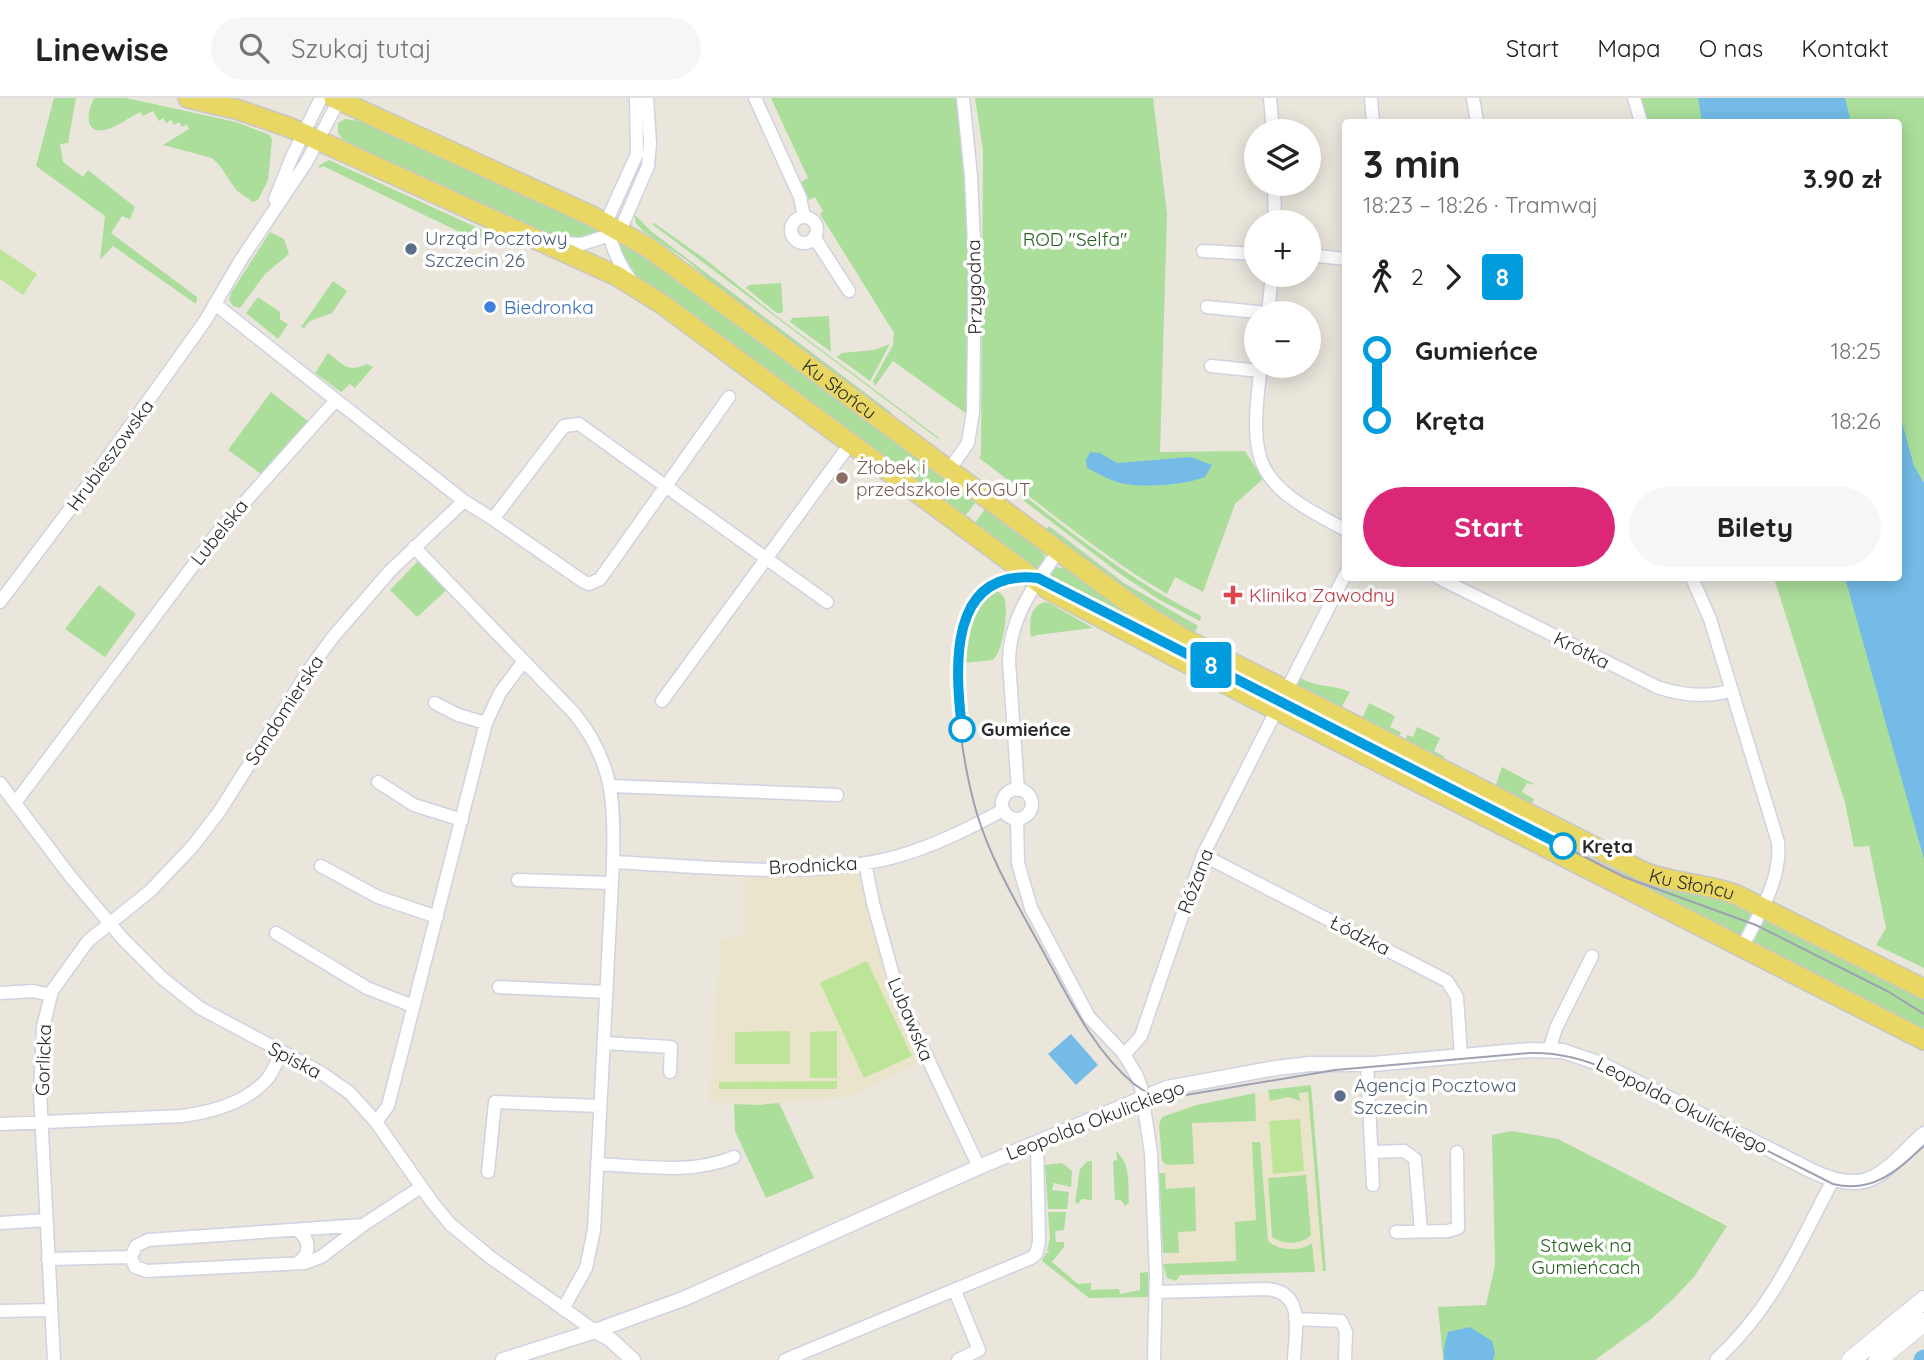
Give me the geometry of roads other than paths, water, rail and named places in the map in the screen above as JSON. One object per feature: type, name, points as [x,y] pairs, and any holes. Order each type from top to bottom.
[{"type":"main road","name":"Ku Słońcu","points":[[187,98],[246,112],[311,137],[617,276],[644,292],[1037,583],[1276,710],[1924,1040]]},
{"type":"main road","name":"Ku Słońcu","points":[[331,99],[612,230],[681,269],[1167,629],[1644,872],[1667,880],[1727,891],[1762,906],[1924,989]]},
{"type":"main road","points":[[1852,1360],[1924,1300]]},
{"type":"main road","points":[[1878,1360],[1924,1322]]},
{"type":"street","points":[[612,230],[610,216],[636,154],[636,98]]},
{"type":"street","points":[[612,230],[648,166],[648,98]]},
{"type":"street","points":[[755,98],[800,197],[804,217]]},
{"type":"street","name":"Przygodna","points":[[950,469],[968,443],[973,412],[976,296],[963,98]]},
{"type":"street","points":[[1270,98],[1272,119]]},
{"type":"street","points":[[1371,98],[1373,119]]},
{"type":"street","points":[[1473,98],[1476,119]]},
{"type":"street","points":[[1634,98],[1640,119]]},
{"type":"street","name":"Ku Słońcu","points":[[311,137],[331,99]]},
{"type":"street","name":"Hrubieszowska","points":[[0,602],[194,337],[267,219],[311,137]]},
{"type":"street","points":[[804,217],[811,219],[817,231],[814,237],[809,241],[795,240],[792,234],[793,222],[804,217]]},
{"type":"street","name":"Ku Słońcu","points":[[537,239],[582,244],[612,230],[615,251],[626,275],[644,292]]},
{"type":"street","points":[[814,237],[849,291]]},
{"type":"street","points":[[1203,251],[1244,253]]},
{"type":"street","points":[[1321,256],[1342,259]]},
{"type":"street","points":[[215,304],[464,501],[589,584],[600,579],[729,397]]},
{"type":"street","points":[[1207,307],[1244,311]]},
{"type":"street","points":[[1211,366],[1244,367]]},
{"type":"street","points":[[1260,378],[1255,429],[1258,453],[1267,473],[1289,499],[1342,528]]},
{"type":"street","name":"Lubelska","points":[[15,803],[219,531],[336,400]]},
{"type":"street","points":[[493,519],[564,426],[579,424],[827,602]]},
{"type":"street","points":[[662,701],[768,560],[850,444]]},
{"type":"street","name":"Sandomierska","points":[[110,923],[155,886],[192,847],[219,812],[321,653],[368,596],[414,547],[464,501]]},
{"type":"street","points":[[414,547],[583,724],[602,757],[611,786],[614,815],[613,862],[594,1222],[590,1252],[579,1282],[563,1309]]},
{"type":"street","points":[[1018,790],[1010,648],[1018,615],[1059,550]]},
{"type":"street","points":[[1276,710],[1342,581]]},
{"type":"street","name":"Krótka","points":[[1445,581],[1657,687],[1677,693],[1697,694],[1732,690]]},
{"type":"street","points":[[1693,581],[1704,604],[1732,690],[1778,842],[1776,871],[1762,906]]},
{"type":"street","points":[[376,1122],[388,1106],[486,723],[500,693],[523,662]]},
{"type":"street","points":[[435,703],[458,716],[486,723]]},
{"type":"street","name":"Różana","points":[[1124,1055],[1141,1036],[1203,855],[1276,710]]},
{"type":"street","points":[[377,782],[414,805],[462,820]]},
{"type":"street","name":"Spiska","points":[[0,783],[110,923],[178,992],[200,1008],[336,1082],[361,1103],[434,1205],[461,1234],[595,1331]]},
{"type":"street","points":[[611,786],[836,795]]},
{"type":"street","points":[[1018,790],[1028,794],[1032,805],[1027,815],[1017,819],[1007,816],[1002,802],[1010,791],[1018,790]]},
{"type":"street","name":"Brodnicka","points":[[613,862],[788,869],[835,867],[865,863],[933,845],[1003,810]]},
{"type":"street","points":[[1017,819],[1018,863],[1030,906],[1089,1017],[1124,1055],[1138,1076],[1151,1153],[1156,1292],[1154,1360]]},
{"type":"street","name":"Łódzka","points":[[1203,855],[1447,981],[1457,997],[1461,1056]]},
{"type":"street","name":"Lubawska","points":[[865,863],[900,1000],[979,1167]]},
{"type":"street","points":[[321,866],[378,897],[437,917]]},
{"type":"street","points":[[518,880],[612,883]]},
{"type":"street","name":"Ku Słońcu","points":[[1742,948],[1762,906]]},
{"type":"street","name":"Gorlicka","points":[[54,1360],[46,1220],[41,1047],[46,1010],[58,980],[79,951],[110,923]]},
{"type":"street","points":[[276,933],[367,988],[414,1006]]},
{"type":"street","points":[[1549,1050],[1556,1028],[1592,956]]},
{"type":"street","points":[[499,987],[606,992]]},
{"type":"street","points":[[0,993],[33,991],[50,995]]},
{"type":"street","points":[[604,1043],[671,1048],[670,1072]]},
{"type":"street","name":"Leopolda Okulickiego","points":[[503,1360],[595,1331],[720,1283],[979,1167],[1177,1085],[1285,1067],[1367,1064],[1549,1050],[1573,1054],[1601,1063],[1833,1180],[1869,1180],[1885,1172],[1924,1134]]},
{"type":"street","points":[[0,1124],[182,1116],[205,1112],[254,1091],[269,1076],[281,1053]]},
{"type":"street","points":[[1367,1064],[1373,1185]]},
{"type":"street","points":[[488,1172],[495,1102],[600,1106]]},
{"type":"street","points":[[785,1360],[817,1354],[955,1291],[1018,1266],[1036,1254],[1039,1234],[1037,1142]]},
{"type":"street","name":"Leopolda Okulickiego","points":[[1898,1159],[1924,1143]]},
{"type":"street","points":[[1372,1152],[1404,1151],[1415,1159],[1421,1231]]},
{"type":"street","points":[[1396,1232],[1448,1231],[1458,1228],[1457,1152]]},
{"type":"street","points":[[597,1164],[693,1168],[715,1165],[734,1157]]},
{"type":"street","points":[[1716,1360],[1753,1323],[1767,1303],[1790,1265],[1833,1180]]},
{"type":"street","points":[[363,1225],[148,1240],[136,1246],[131,1257],[135,1267],[147,1271],[297,1264],[321,1257],[363,1225],[421,1187]]},
{"type":"street","points":[[0,1223],[46,1220]]},
{"type":"street","points":[[297,1230],[308,1245],[306,1256],[297,1264]]},
{"type":"street","points":[[48,1259],[131,1257]]},
{"type":"street","points":[[955,1291],[979,1350],[958,1360]]},
{"type":"street","points":[[1156,1292],[1283,1292],[1292,1301],[1295,1319],[1294,1360]]},
{"type":"street","points":[[0,1311],[51,1310]]},
{"type":"street","points":[[1295,1319],[1341,1321],[1346,1332],[1345,1360]]},
{"type":"street","points":[[595,1331],[610,1339],[633,1360]]},
{"type":"water","points":[[1698,98],[1845,98],[1850,119],[1702,119]]},
{"type":"water","points":[[1902,422],[1914,466],[1924,483],[1924,859],[1846,581],[1902,581]]},
{"type":"water","points":[[1090,452],[1100,453],[1117,463],[1191,457],[1212,465],[1205,477],[1196,480],[1161,485],[1126,484],[1113,481],[1087,468],[1086,460]]},
{"type":"water","points":[[1071,1034],[1098,1065],[1076,1085],[1048,1054]]},
{"type":"water","points":[[1470,1327],[1492,1341],[1495,1353],[1493,1360],[1444,1360],[1448,1332]]},
{"type":"tram line","name":"8","points":[[962,729],[957,680],[958,657],[960,639],[970,607],[995,583],[1016,577],[1038,578],[1563,846]]},
{"type":"tram line","points":[[1924,1014],[1889,992],[1756,925],[1624,877],[1041,579],[1003,579],[978,597],[964,626],[958,664],[958,706],[970,785],[983,831],[1013,897],[1080,1018],[1119,1070],[1146,1092],[1168,1098],[1335,1070],[1529,1053],[1550,1054],[1579,1059],[1608,1070],[1833,1184],[1860,1186],[1872,1183],[1894,1172],[1924,1146]]},
{"type":"place","name":"Urząd Pocztowy Szczecin 26","points":[[411,249]]},
{"type":"place","name":"Biedronka","points":[[490,307]]},
{"type":"place","name":"Żłobek i przedszkole KOGUT","points":[[842,478]]},
{"type":"place","name":"Klinika Zawodny","points":[[1233,595]]},
{"type":"place","name":"Gumieńce","points":[[962,729]]},
{"type":"place","name":"Kręta","points":[[1563,846]]},
{"type":"place","name":"Agencja Pocztowa Szczecin","points":[[1340,1096]]},
{"type":"park label","name":"ROD \"Selfa\"","points":[[1075,239]]},
{"type":"park label","name":"Stawek na Gumieńcach","points":[[1586,1256]]}]
